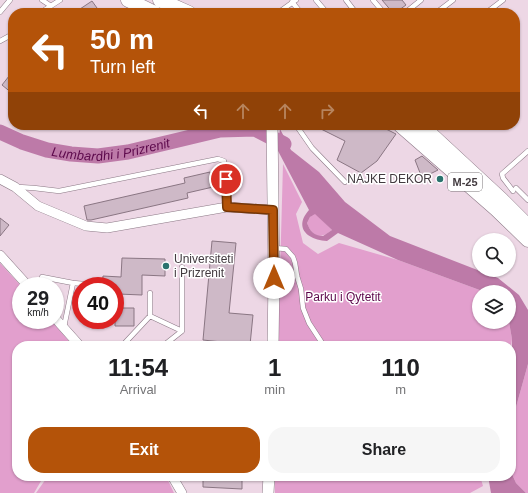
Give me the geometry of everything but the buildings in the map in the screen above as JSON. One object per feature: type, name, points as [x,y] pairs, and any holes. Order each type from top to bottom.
[{"type":"main road","points":[[128,0],[145,8]]},
{"type":"main road","points":[[160,0],[178,8]]},
{"type":"main road","name":"M-25","points":[[406,130],[496,209],[528,240]]},
{"type":"main road","name":"M-25","points":[[426,130],[528,226]]},
{"type":"street","points":[[272,130],[273,341]]},
{"type":"street","points":[[0,179],[15,187],[38,206],[86,226],[107,228],[227,207],[273,210]]},
{"type":"street","points":[[0,255],[20,277]]},
{"type":"street","points":[[64,329],[75,341]]},
{"type":"street","points":[[175,481],[182,493]]},
{"type":"street","points":[[268,493],[269,481]]},
{"type":"lane","points":[[0,12],[10,0]]},
{"type":"lane","points":[[42,0],[51,6]]},
{"type":"lane","points":[[48,8],[60,0]]},
{"type":"lane","points":[[316,0],[323,8]]},
{"type":"lane","points":[[346,0],[352,8]]},
{"type":"lane","points":[[373,0],[380,8]]},
{"type":"lane","points":[[411,8],[421,0]]},
{"type":"lane","points":[[443,8],[453,0]]},
{"type":"lane","points":[[493,8],[503,0]]},
{"type":"lane","points":[[285,8],[294,1]]},
{"type":"lane","points":[[299,130],[312,148],[345,182]]},
{"type":"lane","points":[[528,151],[502,174],[503,178],[528,200]]},
{"type":"lane","points":[[15,187],[59,191],[218,159],[224,161],[225,165],[227,207]]},
{"type":"lane","points":[[273,248],[286,250],[293,257],[301,289],[303,308],[309,323],[321,341]]},
{"type":"lane","points":[[182,267],[182,331]]},
{"type":"lane","points":[[64,329],[72,288]]},
{"type":"lane","points":[[127,341],[150,316],[150,292]]},
{"type":"lane","points":[[150,316],[182,331]]},
{"type":"lane","points":[[169,341],[182,331]]},
{"type":"green space","name":"Parku i Qytetit","points":[[283,164],[302,202],[296,214],[303,243],[318,254],[339,243],[398,260],[472,287],[472,329],[510,329],[512,341],[278,341]]},
{"type":"green space","points":[[315,213],[332,230],[320,236],[317,236],[311,231],[307,223],[310,217]]},
{"type":"green space","points":[[0,263],[13,277],[12,329],[59,329],[69,341],[12,341],[12,481],[41,481],[34,493],[0,493]]},
{"type":"green space","points":[[528,364],[528,493],[526,493],[515,481],[516,407]]},
{"type":"green space","points":[[44,481],[168,481],[174,493],[36,493]]},
{"type":"green space","points":[[275,481],[482,481],[483,486],[470,493],[275,493]]},
{"type":"shaded area","points":[[280,130],[291,150],[319,172],[345,202],[390,236],[472,268],[472,277],[495,277],[507,285],[472,285],[472,287],[398,260],[338,233],[327,241],[314,238],[305,232],[302,222],[304,216],[309,210],[277,149]],"holes":[[[315,214],[332,230],[323,236],[317,235],[311,231],[307,223],[310,217]]]},
{"type":"shaded area","points":[[516,293],[528,310],[528,364],[516,407],[516,341],[512,341],[510,329],[516,329]]},
{"type":"shaded area","points":[[489,481],[515,481],[526,493],[491,493]]},
{"type":"waterway","name":"Lumbardhi i Prizrenit","points":[[0,132],[22,142],[47,150],[98,156],[128,152],[220,130]]},
{"type":"waterway","name":"Lumbardhi i Prizrenit","points":[[257,130],[284,144]]},
{"type":"place","name":"NAJKE DEKOR","points":[[440,179]]},
{"type":"place","name":"Universiteti i Prizrenit","points":[[166,266]]},
{"type":"route","points":[[226,179],[227,207],[273,210],[274,278]]}]
